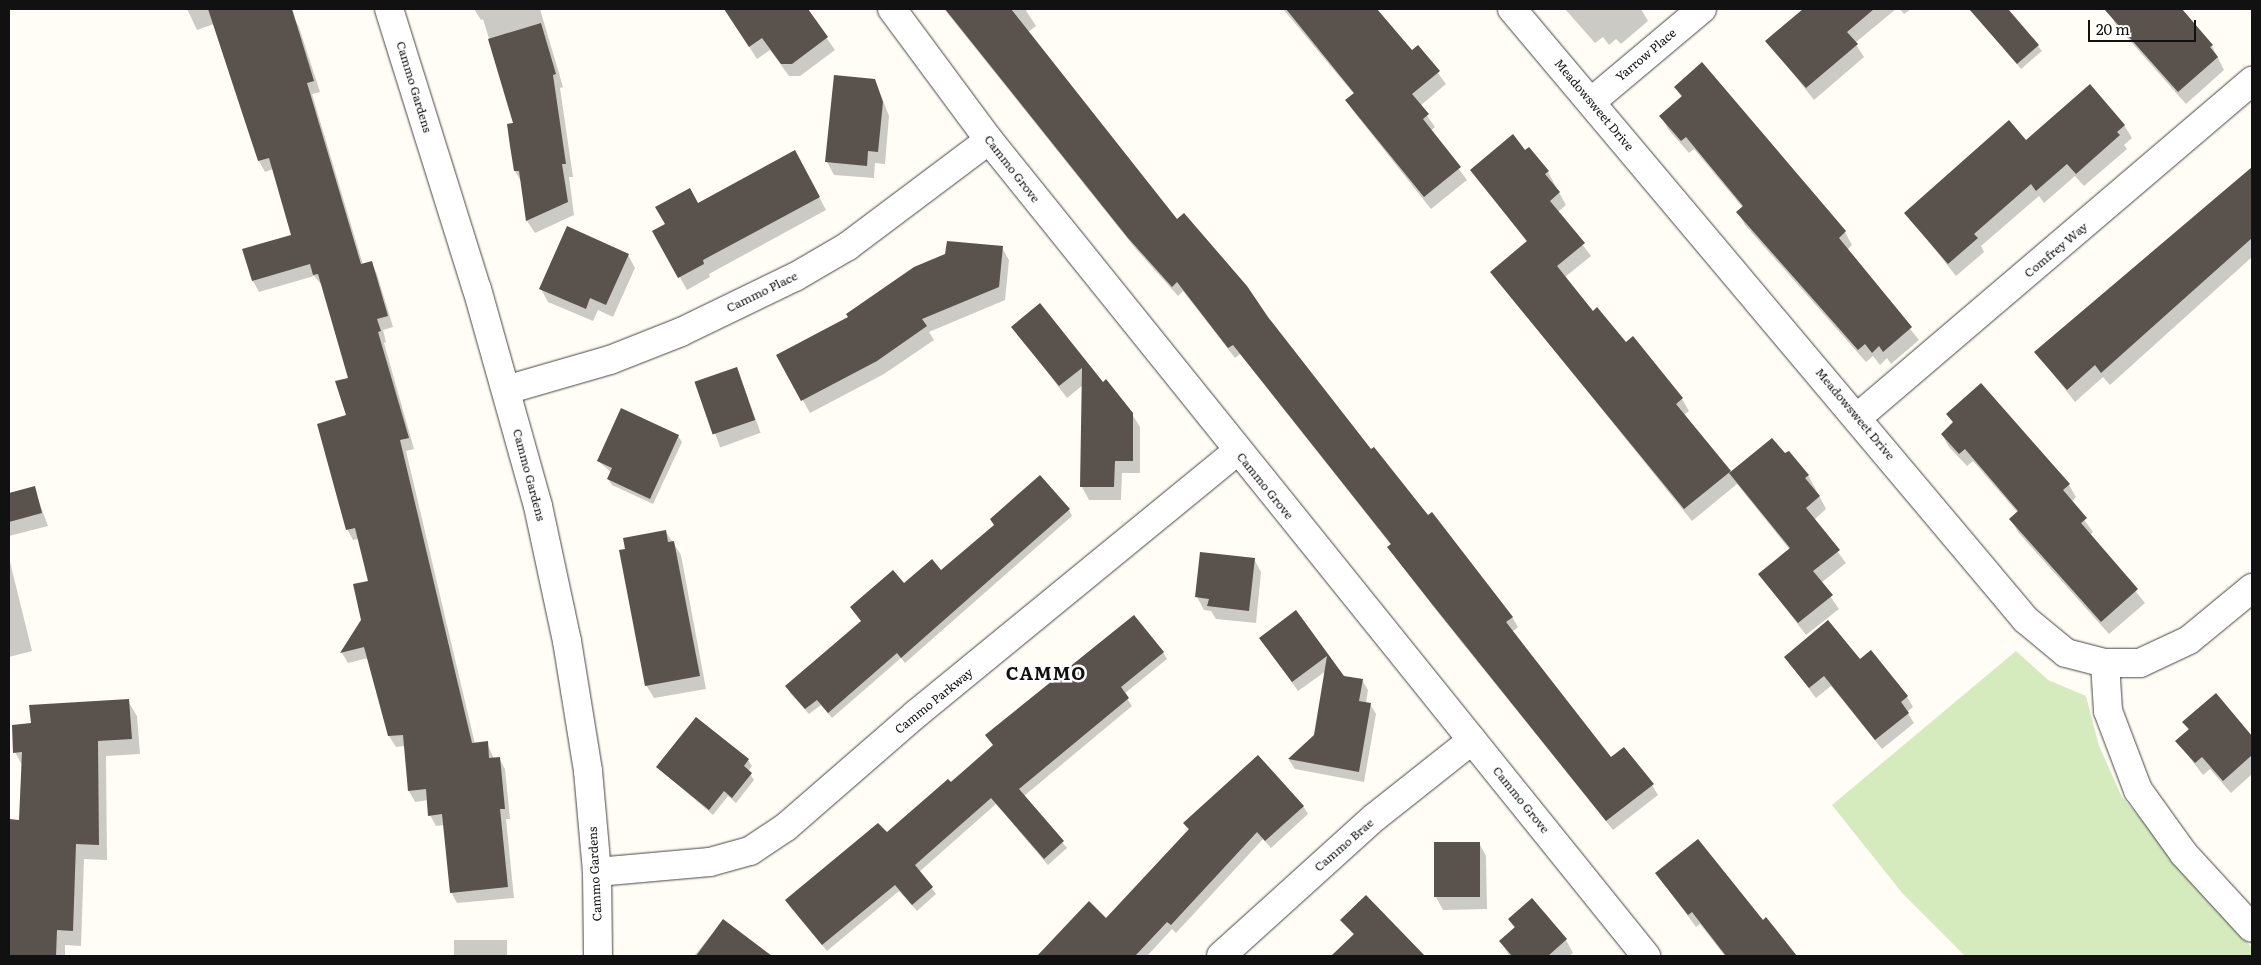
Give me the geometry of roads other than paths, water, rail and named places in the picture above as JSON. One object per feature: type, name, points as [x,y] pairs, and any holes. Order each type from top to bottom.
[{"type":"street","name":"Cammo Gardens","points":[[389,9],[506,390],[538,506],[567,642],[588,770],[597,872],[598,956]]},
{"type":"street","name":"Cammo Grove","points":[[892,9],[989,140],[1237,451],[1646,956]]},
{"type":"street","name":"Meadowsweet Drive","points":[[1512,9],[1858,417],[2026,620],[2066,652],[2105,663],[2140,663],[2189,640],[2252,588]]},
{"type":"street","name":"Yarrow Place","points":[[1591,102],[1702,9]]},
{"type":"street","name":"Comfrey Way","points":[[1858,417],[2252,81]]},
{"type":"street","name":"Cammo Place","points":[[506,390],[610,360],[680,332],[795,277],[848,246],[989,140]]},
{"type":"street","name":"Cammo Parkway","points":[[597,872],[710,862],[750,851],[786,827],[916,714],[1237,451]]},
{"type":"street","points":[[2105,663],[2108,711],[2138,790],[2184,854],[2252,928]]},
{"type":"street","name":"Cammo Brae","points":[[1221,956],[1375,817],[1472,740]]},
{"type":"district","name":"CAMMO","points":[[1046,673]]}]
